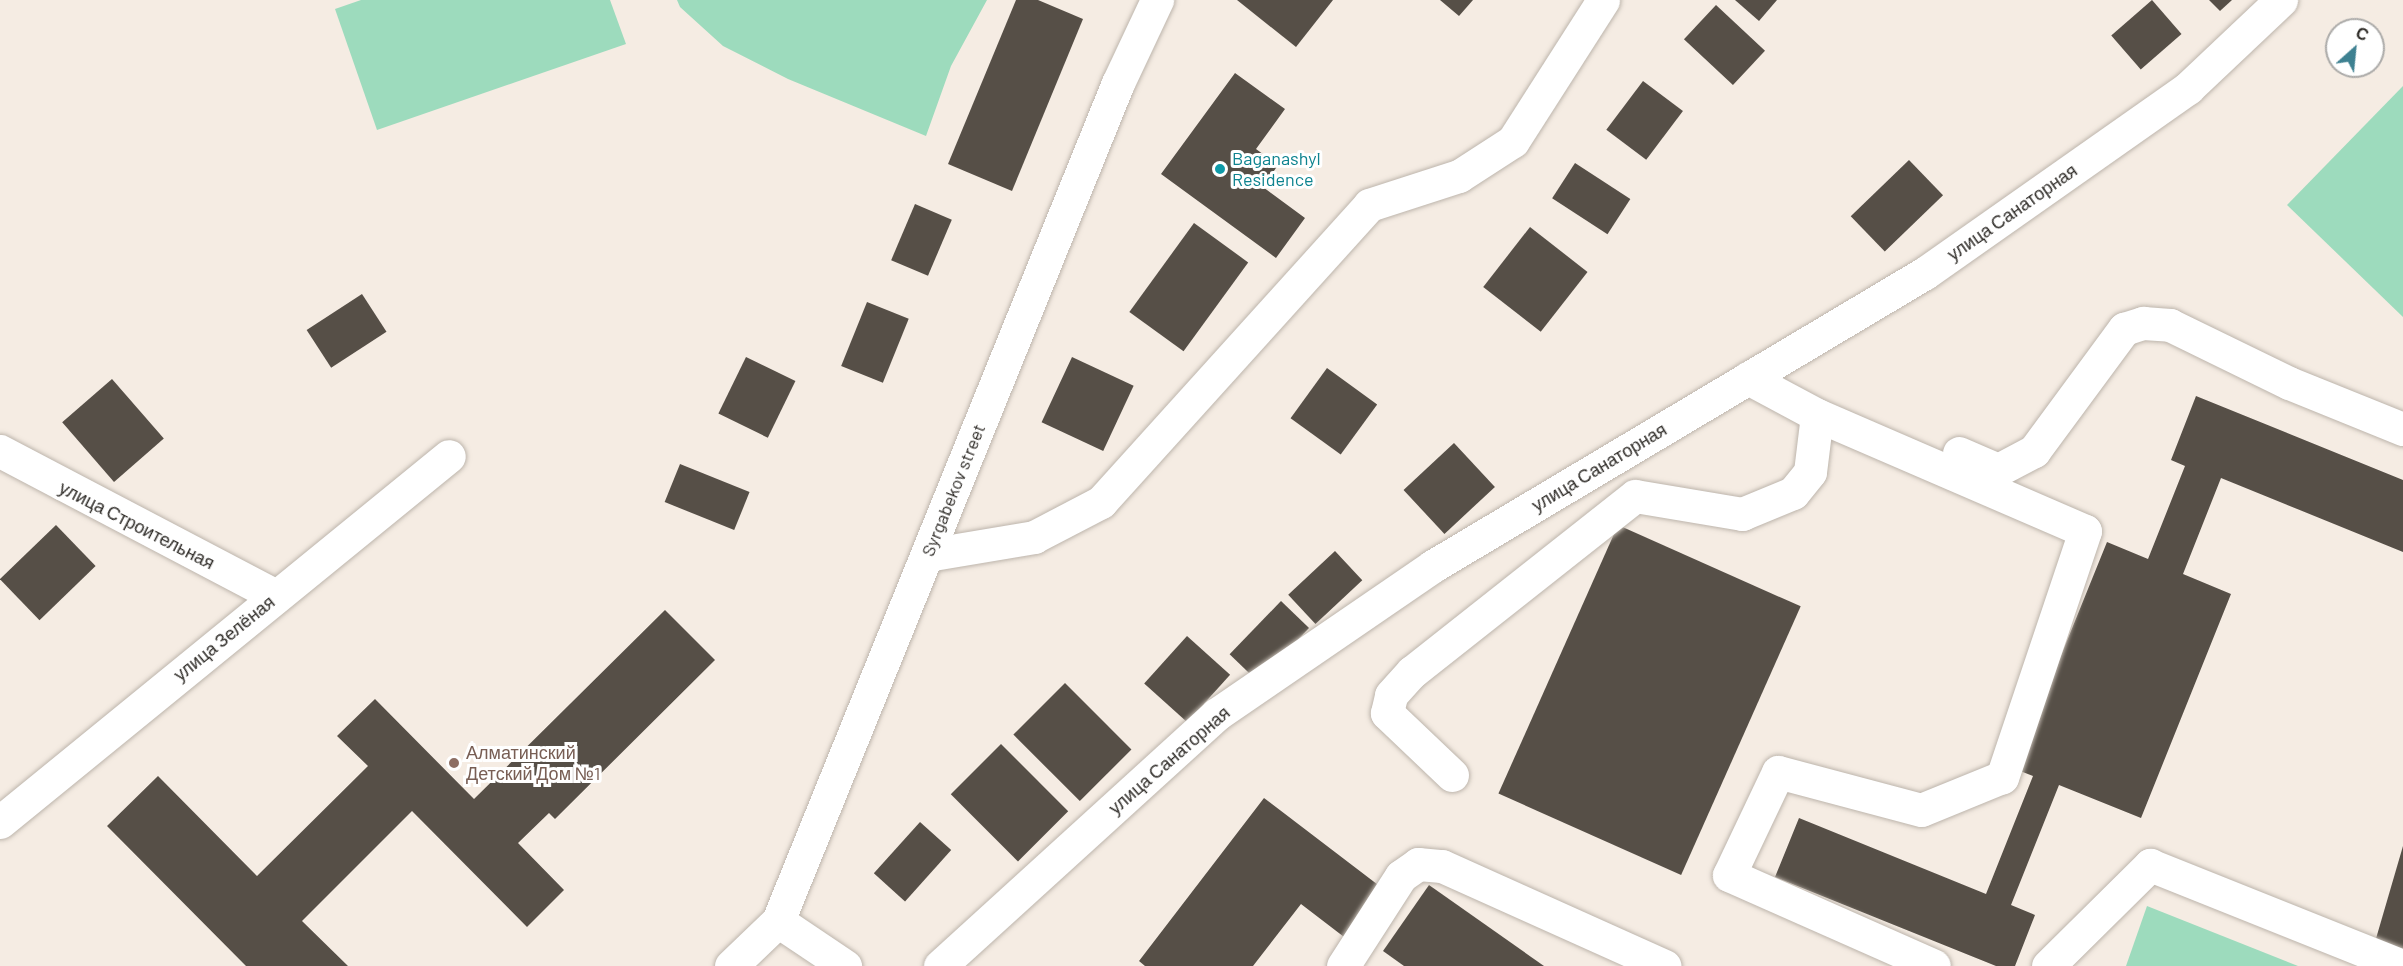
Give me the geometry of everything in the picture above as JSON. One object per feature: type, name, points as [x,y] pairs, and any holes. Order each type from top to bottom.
[{"type":"street","name":"Syrgabekov street","points":[[730,966],[778,921],[1118,83],[1157,0]]},
{"type":"street","points":[[927,555],[1034,537],[1101,502],[1369,205],[1459,176],[1513,141],[1603,0]]},
{"type":"street","name":"улица Санаторная","points":[[940,966],[1217,714],[1433,566],[1925,273],[2188,88],[2281,0]]},
{"type":"street","points":[[1829,420],[1928,440],[1998,470],[2034,451],[2124,329],[2143,323],[2170,325],[2289,383],[2403,429]]},
{"type":"street","points":[[1748,378],[1829,420],[2085,531],[2002,777],[1921,810],[1778,772],[1729,875],[1934,966]]},
{"type":"street","points":[[1452,775],[1387,713],[1391,694],[1412,672],[1635,496],[1742,514],[1793,493],[1810,472],[1829,420]]},
{"type":"street","name":"улица Строительная","points":[[0,452],[276,596]]},
{"type":"street","name":"улица Зелёная","points":[[0,822],[449,456]]},
{"type":"street","points":[[1343,966],[1401,876],[1418,864],[1442,866],[1665,966]]},
{"type":"street","points":[[2048,966],[2150,865],[2403,966]]},
{"type":"street","points":[[778,921],[845,966]]},
{"type":"green space","points":[[361,0],[610,0],[626,44],[377,130],[335,9]]},
{"type":"green space","points":[[677,0],[987,0],[951,66],[926,136],[788,79],[723,46],[680,7]]},
{"type":"green space","points":[[2403,86],[2403,317],[2287,205]]},
{"type":"green space","points":[[2147,906],[2298,966],[2126,966]]},
{"type":"building","points":[[1016,0],[1038,0],[1083,19],[1012,191],[948,164]]},
{"type":"building","points":[[1237,0],[1333,0],[1296,47]]},
{"type":"building","points":[[1440,0],[1473,0],[1459,16]]},
{"type":"building","points":[[1735,0],[1777,0],[1759,21]]},
{"type":"building","points":[[2152,0],[2182,34],[2141,69],[2111,35]]},
{"type":"building","points":[[2209,0],[2232,0],[2220,11]]},
{"type":"building","points":[[1716,5],[1765,51],[1733,85],[1684,39]]},
{"type":"building","name":"Baganashyl Residence","points":[[1235,73],[1285,109],[1256,149],[1278,165],[1263,187],[1305,218],[1276,258],[1161,174]]},
{"type":"building","points":[[1643,81],[1683,111],[1646,160],[1606,130]]},
{"type":"building","points":[[1909,160],[1943,195],[1885,252],[1851,216]]},
{"type":"building","points":[[1575,163],[1630,199],[1607,234],[1552,198]]},
{"type":"building","points":[[915,204],[952,220],[928,276],[891,260]]},
{"type":"building","points":[[1194,223],[1248,262],[1184,351],[1129,312]]},
{"type":"building","points":[[1530,227],[1588,272],[1541,332],[1483,287]]},
{"type":"building","points":[[362,294],[387,332],[331,368],[307,330]]},
{"type":"building","points":[[867,302],[909,319],[883,383],[841,366]]},
{"type":"building","points":[[746,357],[795,381],[768,438],[718,414]]},
{"type":"building","points":[[1072,357],[1134,386],[1103,451],[1042,422]]},
{"type":"building","points":[[1327,368],[1377,404],[1341,455],[1291,418]]},
{"type":"building","points":[[112,379],[164,439],[114,482],[62,422]]},
{"type":"building","points":[[2196,396],[2403,480],[2403,552],[2221,478],[2183,574],[2231,594],[2141,818],[2059,785],[2011,905],[2035,915],[2015,966],[1996,966],[1775,877],[1799,818],[1986,894],[2033,776],[2015,769],[2107,542],[2148,559],[2185,466],[2171,460]]},
{"type":"building","points":[[1454,443],[1495,487],[1444,534],[1404,490]]},
{"type":"building","points":[[680,464],[750,492],[734,530],[665,502]]},
{"type":"building","points":[[56,525],[96,566],[39,620],[0,579]]},
{"type":"building","points":[[1618,525],[1801,606],[1681,875],[1498,794]]},
{"type":"building","points":[[1335,551],[1362,580],[1315,624],[1288,595]]},
{"type":"building","points":[[1281,601],[1309,628],[1258,681],[1230,654]]},
{"type":"building","points":[[665,610],[715,660],[555,819],[549,813],[518,843],[564,890],[527,927],[412,811],[302,921],[348,966],[246,966],[107,826],[158,776],[257,876],[368,766],[337,736],[375,699],[474,799]]},
{"type":"building","points":[[1187,636],[1230,675],[1187,722],[1144,684]]},
{"type":"building","points":[[1065,683],[1131,749],[1080,801],[1013,735]]},
{"type":"building","points":[[1001,744],[1068,811],[1018,861],[951,794]]},
{"type":"building","points":[[1264,798],[1386,891],[1348,940],[1301,904],[1253,966],[1145,966],[1139,961]]},
{"type":"building","points":[[920,822],[951,850],[905,901],[874,873]]},
{"type":"building","points":[[2403,846],[2403,950],[2375,942]]},
{"type":"building","points":[[1429,885],[1544,966],[1404,966],[1383,951]]},
{"type":"place","name":"Baganashyl Residence","points":[[1220,169]]},
{"type":"place","name":"Алматинский Детский Дом №1","points":[[454,763]]}]
